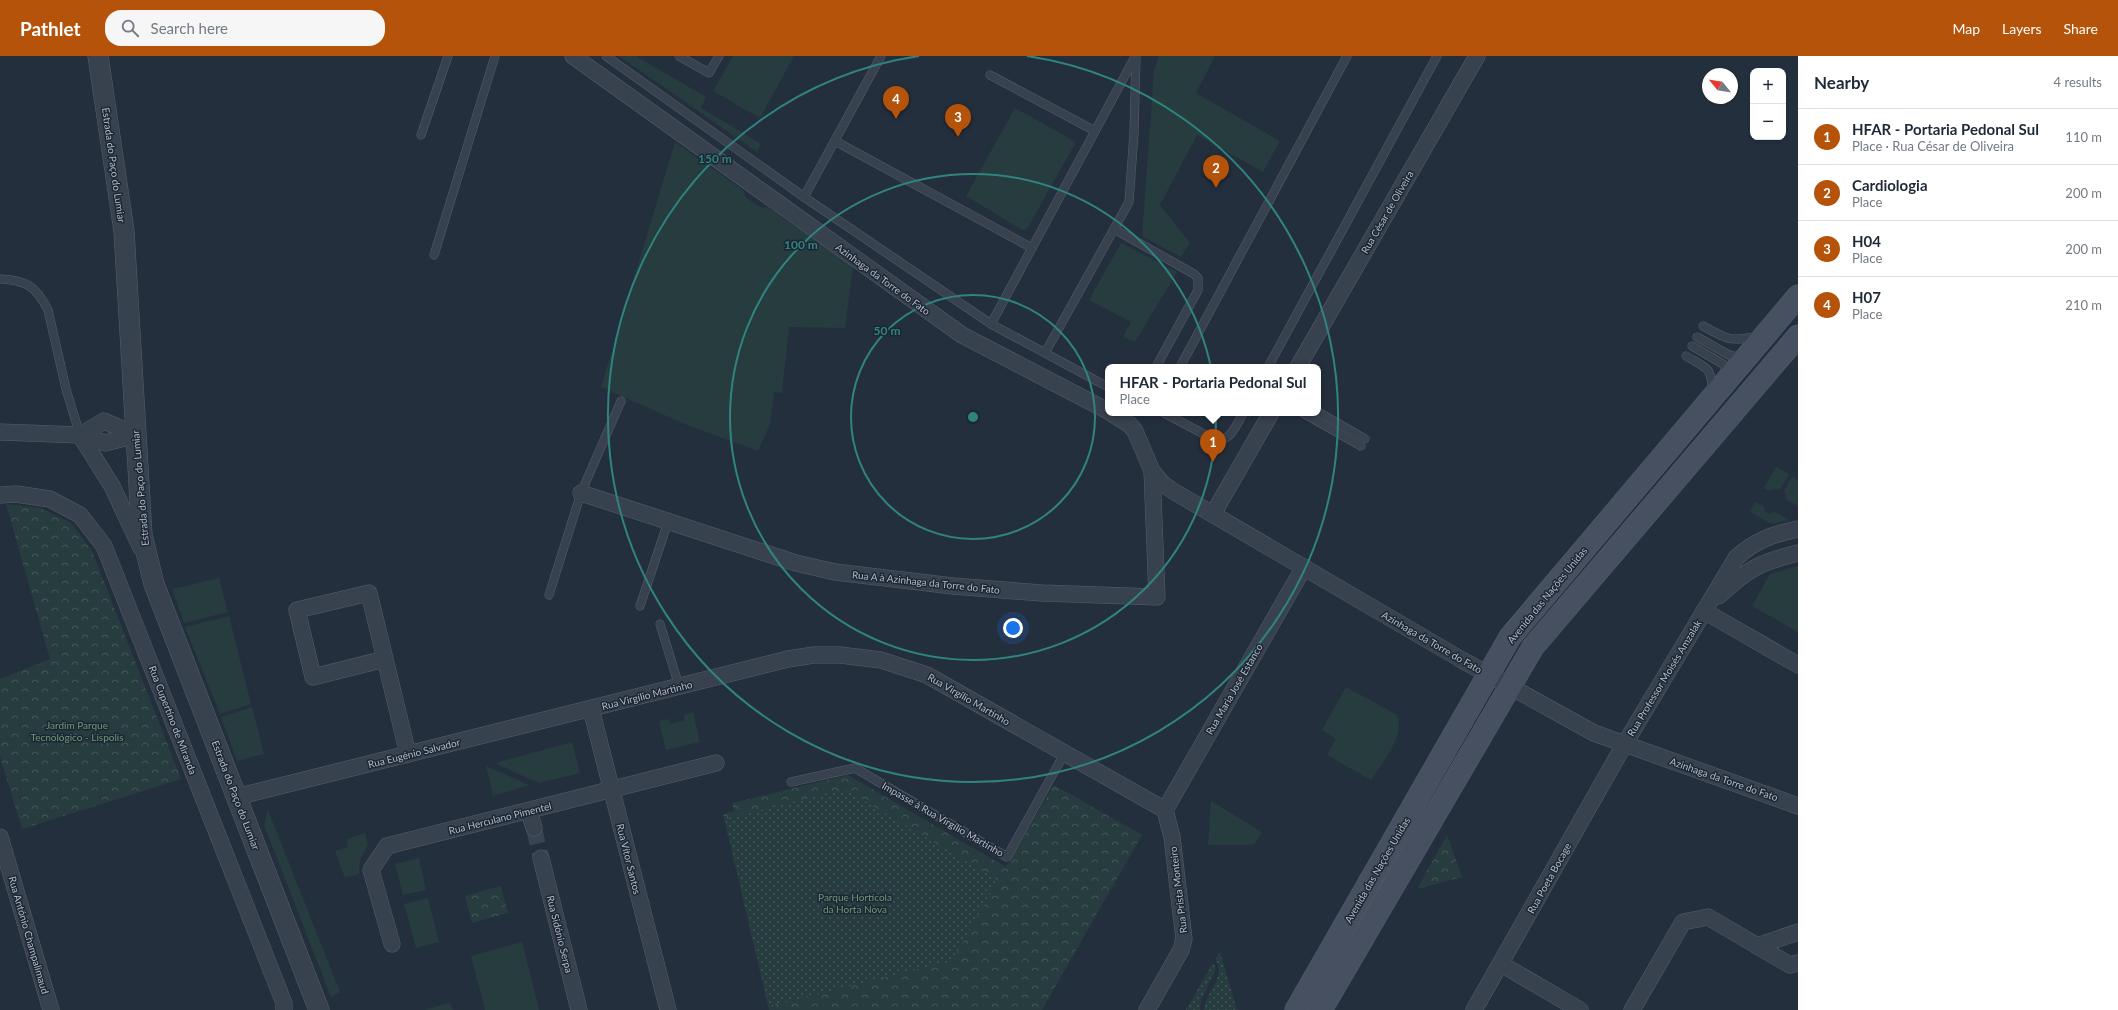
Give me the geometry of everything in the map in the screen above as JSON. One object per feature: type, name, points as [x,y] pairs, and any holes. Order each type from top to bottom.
[{"type":"main road","name":"Avenida das Nações Unidas","points":[[1296,1010],[1510,637],[1798,296]]},
{"type":"main road","points":[[1321,1010],[1509,686],[1533,648],[1798,336]]},
{"type":"street","name":"Estrada do Paço do Lumiar","points":[[98,56],[124,231],[142,535],[148,563],[154,584],[319,1010]]},
{"type":"street","name":"Azinhaga da Torre do Fato","points":[[573,56],[962,335],[1105,409]]},
{"type":"street","name":"Rua César de Oliveira","points":[[1300,364],[1477,56]]},
{"type":"street","name":"Azinhaga da Torre do Fato","points":[[1117,416],[1124,420],[1135,431],[1152,471],[1162,483],[1173,491],[1489,675],[1594,733],[1624,745],[1724,778],[1798,806]]},
{"type":"street","points":[[1213,514],[1269,416]]},
{"type":"street","points":[[0,432],[80,435],[104,421],[136,435]]},
{"type":"street","points":[[80,435],[112,486],[148,563]]},
{"type":"street","name":"Rua A à Azinhaga da Torre do Fato","points":[[582,493],[796,563],[835,572],[953,586],[1027,592],[1157,597],[1152,471]]},
{"type":"street","name":"Rua Cupertino de Miranda","points":[[0,495],[16,494],[50,499],[80,515],[104,546],[284,1003],[284,1010]]},
{"type":"street","name":"Rua Professor Moisés Amzalak","points":[[1624,745],[1736,558],[1746,548],[1760,539],[1798,529]]},
{"type":"street","name":"Rua Professor Moisés Amzalak","points":[[1704,610],[1740,576],[1770,560],[1798,553]]},
{"type":"street","name":"Rua Maria José Estanco","points":[[1165,810],[1304,567]]},
{"type":"street","points":[[385,660],[313,677],[297,610],[368,593],[385,660],[408,754]]},
{"type":"street","points":[[1704,610],[1798,665]]},
{"type":"street","name":"Rua Virgílio Martinho","points":[[591,708],[788,659],[814,655],[840,655],[881,660],[927,675],[1165,810]]},
{"type":"street","name":"Rua Eugénio Salvador","points":[[236,797],[591,708]]},
{"type":"street","name":"Rua Vítor Santos","points":[[591,708],[668,1010]]},
{"type":"street","name":"Rua Poeta Bocage","points":[[1474,1010],[1624,745]]},
{"type":"street","name":"Rua Herculano Pimentel","points":[[392,944],[371,870],[387,846],[716,763]]},
{"type":"street","name":"Rua Prista Monteiro","points":[[1147,1010],[1181,950],[1184,940],[1172,837],[1165,810]]},
{"type":"street","points":[[529,811],[534,828]]},
{"type":"street","name":"Rua António Champalimaud","points":[[0,837],[51,1010]]},
{"type":"street","name":"Rua Sidónio Serpa","points":[[541,858],[579,1010]]},
{"type":"street","points":[[1632,1010],[1683,922],[1708,917],[1790,965],[1798,963]]},
{"type":"street","points":[[1757,946],[1798,932]]},
{"type":"street","points":[[1501,964],[1580,1010]]},
{"type":"lane","points":[[421,135],[448,56]]},
{"type":"lane","points":[[434,255],[495,56]]},
{"type":"lane","points":[[606,56],[804,197],[990,324],[1105,385]]},
{"type":"lane","points":[[678,56],[709,73],[719,56]]},
{"type":"lane","points":[[804,197],[881,56]]},
{"type":"lane","points":[[990,324],[1135,56]]},
{"type":"lane","points":[[1045,352],[1129,202],[1131,189],[1135,56]]},
{"type":"lane","points":[[1182,364],[1347,56]]},
{"type":"lane","points":[[1270,364],[1437,56]]},
{"type":"lane","points":[[990,75],[1095,131]]},
{"type":"lane","points":[[835,141],[1032,248]]},
{"type":"lane","points":[[1114,229],[1194,274],[1198,278],[1198,290],[1158,364]]},
{"type":"lane","points":[[0,279],[29,285],[42,299],[48,310],[66,389],[80,435]]},
{"type":"lane","points":[[1703,326],[1728,339],[1737,340],[1765,335]]},
{"type":"lane","points":[[1697,337],[1729,355],[1745,358]]},
{"type":"lane","points":[[1692,346],[1723,364],[1730,376]]},
{"type":"lane","points":[[1686,356],[1709,370],[1712,374],[1712,398]]},
{"type":"lane","points":[[549,595],[582,493],[621,401]]},
{"type":"lane","points":[[1309,416],[1363,442],[1321,414]]},
{"type":"lane","points":[[1168,416],[1215,440],[1222,441],[1228,438],[1241,416]]},
{"type":"lane","points":[[640,606],[668,522]]},
{"type":"lane","points":[[660,624],[679,686]]},
{"type":"lane","name":"Impasse à Rua Virgílio Martinho","points":[[791,782],[855,768],[1007,857],[1064,754]]},
{"type":"green space","points":[[619,56],[636,56],[706,97],[701,108],[761,144],[757,152]]},
{"type":"green space","points":[[733,56],[794,56],[760,118],[713,91]]},
{"type":"green space","points":[[1159,56],[1215,56],[1196,93],[1280,141],[1263,172],[1197,135],[1160,205],[1190,243],[1181,257],[1142,236],[1154,71]]},
{"type":"green space","points":[[1015,108],[1076,142],[1027,229],[1022,230],[966,196]]},
{"type":"green space","points":[[675,142],[744,191],[745,197],[762,208],[767,207],[853,266],[845,328],[789,327],[782,393],[774,392],[770,425],[758,451],[687,425],[601,387]]},
{"type":"green space","points":[[1121,243],[1177,272],[1135,342],[1123,337],[1131,322],[1089,300]]},
{"type":"green space","points":[[1776,467],[1789,474],[1780,490],[1773,489],[1769,491],[1764,488]]},
{"type":"green space","points":[[1792,476],[1798,480],[1798,506],[1786,499],[1786,494],[1784,491]]},
{"type":"green space","points":[[1755,502],[1764,507],[1765,512],[1771,514],[1774,511],[1789,520],[1772,524],[1750,512]]},
{"type":"green space","name":"Jardim Parque Tecnológico - Lispolis","points":[[6,504],[40,508],[71,523],[92,551],[181,779],[22,829],[0,756],[0,679],[50,659]]},
{"type":"green space","points":[[1798,566],[1798,632],[1752,606],[1770,574]]},
{"type":"green space","points":[[219,578],[228,612],[184,623],[172,589]]},
{"type":"green space","points":[[229,616],[251,704],[220,714],[185,627]]},
{"type":"green space","points":[[1346,687],[1397,715],[1399,723],[1396,740],[1392,749],[1371,780],[1327,755],[1336,739],[1322,730]]},
{"type":"green space","points":[[252,707],[264,754],[237,761],[221,717]]},
{"type":"green space","points":[[693,712],[700,742],[666,750],[659,721],[668,719],[670,724],[685,720],[684,715]]},
{"type":"green space","points":[[572,742],[580,773],[539,783],[495,763]]},
{"type":"green space","points":[[486,766],[529,785],[493,796]]},
{"type":"green space","name":"Parque Hortícola da Horta Nova","points":[[848,775],[1006,867],[1054,785],[1142,835],[1042,1010],[769,1010],[723,814],[734,811],[732,803]]},
{"type":"green space","points":[[844,789],[998,880],[952,961],[769,1006],[725,819]]},
{"type":"green space","points":[[1211,801],[1262,832],[1255,843],[1251,845],[1208,845]]},
{"type":"green space","points":[[268,810],[340,992],[331,997],[264,825]]},
{"type":"green space","points":[[365,833],[368,845],[360,860],[359,874],[345,878],[335,851],[348,847],[347,839]]},
{"type":"green space","points":[[1447,835],[1462,877],[1417,889]]},
{"type":"green space","points":[[419,858],[426,890],[403,895],[395,864]]},
{"type":"green space","points":[[501,886],[508,913],[472,923],[465,896]]},
{"type":"green space","points":[[428,898],[439,942],[416,948],[404,904]]},
{"type":"green space","points":[[522,942],[539,1010],[485,1010],[471,956]]},
{"type":"green space","points":[[1220,952],[1237,1010],[1204,1010],[1205,1004],[1215,984],[1219,971],[1215,959]]},
{"type":"green space","points":[[1213,963],[1216,969],[1201,1000],[1200,1010],[1186,1010]]},
{"type":"green space","points":[[450,1003],[453,1010],[423,1010]]},
{"type":"tunnel","points":[[534,828],[541,858]]},
{"type":"place","name":"H07","points":[[896,119]]},
{"type":"place","name":"H04","points":[[958,137]]},
{"type":"place","name":"Cardiologia","points":[[1216,188]]},
{"type":"place","name":"HFAR - Portaria Pedonal Sul","points":[[1213,462]]}]
